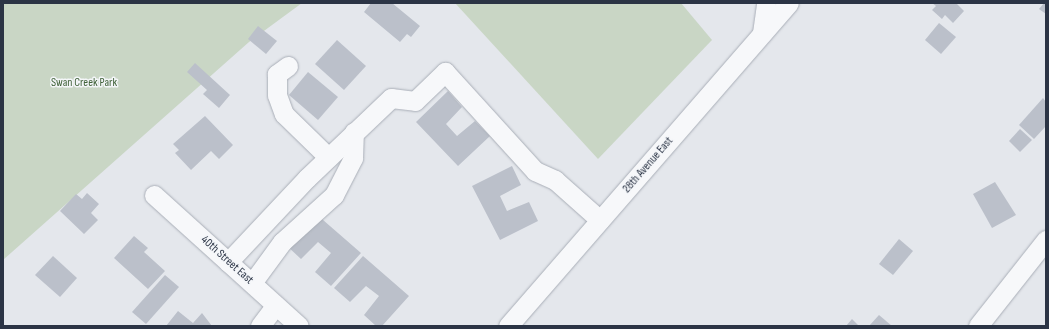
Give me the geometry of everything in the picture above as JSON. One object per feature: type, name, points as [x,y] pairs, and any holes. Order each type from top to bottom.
[{"type":"street","points":[[762,33],[766,3]]},
{"type":"street","name":"28th Avenue East","points":[[508,326],[789,3]]},
{"type":"street","points":[[288,66],[277,74],[277,95],[284,114],[328,157]]},
{"type":"street","points":[[228,262],[328,157],[391,98],[415,101],[445,72],[535,171],[555,180],[600,220]]},
{"type":"street","points":[[252,283],[282,242],[334,195],[353,158],[354,132]]},
{"type":"street","name":"40th Street East","points":[[154,195],[299,326]]},
{"type":"street","points":[[978,326],[1046,240]]},
{"type":"street","points":[[260,326],[276,306]]},
{"type":"green space","name":"Swan Creek Park","points":[[3,3],[302,3],[249,42],[3,260]]},
{"type":"green space","points":[[455,3],[681,3],[712,40],[598,159]]},
{"type":"building","points":[[371,3],[392,3],[420,26],[411,37],[407,34],[400,42],[364,12]]},
{"type":"building","points":[[932,3],[956,3],[964,11],[953,23],[945,15],[942,19],[932,10],[936,6]]},
{"type":"building","points":[[1044,3],[1046,3],[1046,14],[1039,9]]},
{"type":"building","points":[[939,23],[956,37],[941,54],[925,40]]},
{"type":"building","points":[[258,26],[277,41],[266,54],[248,39]]},
{"type":"building","points":[[337,40],[366,66],[344,90],[315,64]]},
{"type":"building","points":[[195,63],[230,95],[219,108],[203,94],[207,90],[187,72]]},
{"type":"building","points":[[308,72],[338,97],[318,120],[289,95]]},
{"type":"building","points":[[448,91],[462,107],[446,124],[457,136],[475,121],[490,136],[458,166],[416,122]]},
{"type":"building","points":[[1043,98],[1046,102],[1046,126],[1034,139],[1019,125]]},
{"type":"building","points":[[205,116],[233,145],[219,159],[211,151],[191,170],[175,153],[179,150],[173,144]]},
{"type":"building","points":[[1020,129],[1032,140],[1020,152],[1009,141]]},
{"type":"building","points":[[512,166],[521,185],[500,196],[507,211],[529,202],[538,221],[500,240],[472,186]]},
{"type":"building","points":[[995,182],[1016,215],[992,228],[973,194]]},
{"type":"building","points":[[87,193],[99,204],[91,213],[98,220],[84,234],[60,211],[76,194],[82,199]]},
{"type":"building","points":[[315,213],[361,253],[331,286],[315,272],[331,253],[318,242],[301,259],[286,245]]},
{"type":"building","points":[[134,236],[148,248],[144,252],[165,271],[148,289],[114,258]]},
{"type":"building","points":[[899,239],[913,251],[893,275],[879,264]]},
{"type":"building","points":[[53,256],[77,278],[60,297],[35,275]]},
{"type":"building","points":[[363,256],[409,296],[382,326],[376,326],[364,315],[379,296],[366,286],[350,302],[334,288]]},
{"type":"building","points":[[165,275],[179,287],[146,324],[132,312]]},
{"type":"building","points":[[178,311],[193,323],[202,313],[212,326],[166,326]]},
{"type":"building","points":[[879,315],[892,326],[869,326]]},
{"type":"building","points":[[852,319],[859,326],[846,326]]}]
